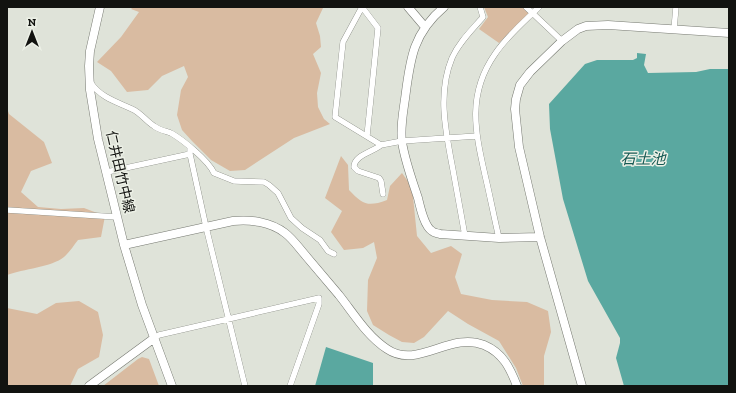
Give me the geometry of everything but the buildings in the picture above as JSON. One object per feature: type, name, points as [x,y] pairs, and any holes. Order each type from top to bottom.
[{"type":"street","name":"仁井田竹中線","points":[[100,7],[90,51],[89,81],[98,139],[124,245],[153,339],[172,386]]},
{"type":"street","points":[[367,136],[378,28],[362,7],[343,42],[335,117],[381,145]]},
{"type":"street","points":[[408,7],[425,27]]},
{"type":"street","points":[[444,7],[425,27],[416,43],[411,58],[402,119],[402,141],[407,165],[423,215],[429,228],[433,232],[440,234],[499,238],[540,237]]},
{"type":"street","points":[[465,236],[443,111],[445,83],[452,58],[465,37],[483,17],[480,7]]},
{"type":"street","points":[[526,7],[562,41]]},
{"type":"street","points":[[499,238],[477,136],[476,103],[483,74],[495,54],[510,35],[539,7]]},
{"type":"street","points":[[674,29],[676,7]]},
{"type":"street","points":[[582,386],[540,237],[520,147],[515,109],[520,85],[525,78],[562,41],[578,29],[586,26],[597,24],[729,33]]},
{"type":"street","points":[[89,81],[98,92],[141,114],[155,127],[171,134],[190,151],[198,153],[211,167],[214,173],[234,181],[264,182],[269,185],[278,193],[291,218],[302,228],[320,240],[328,251],[334,254]]},
{"type":"street","points":[[383,194],[382,181],[379,178],[358,171],[354,167],[356,160],[381,145],[402,141],[477,136]]},
{"type":"street","points":[[107,172],[190,151]]},
{"type":"street","points":[[190,151],[206,227],[245,386]]},
{"type":"street","points":[[7,210],[117,217]]},
{"type":"street","points":[[124,245],[241,220],[263,222],[285,233],[295,242],[338,294],[364,329],[387,350],[398,354],[411,355],[419,354],[452,343],[473,342],[492,349],[500,354],[511,370],[517,386]]},
{"type":"street","points":[[89,386],[159,335],[319,298],[319,304],[290,386]]},
{"type":"shaded area","points":[[133,7],[326,7],[323,8],[316,23],[320,36],[321,47],[313,54],[321,73],[317,93],[318,107],[324,119],[330,124],[294,138],[245,170],[230,171],[211,160],[182,130],[177,115],[181,90],[188,77],[184,66],[162,76],[148,90],[127,92],[111,71],[97,62],[121,37],[139,12],[131,9]]},
{"type":"shaded area","points":[[484,7],[523,7],[529,13],[499,43],[479,29],[488,17]]},
{"type":"shaded area","points":[[7,108],[9,114],[44,142],[52,163],[31,171],[21,192],[38,207],[61,209],[84,208],[105,216],[101,237],[78,240],[66,255],[45,266],[7,275]]},
{"type":"shaded area","points":[[341,156],[348,165],[349,190],[362,202],[375,204],[387,200],[390,186],[402,173],[412,187],[417,236],[431,253],[451,246],[462,254],[455,277],[461,294],[492,300],[527,302],[548,311],[551,332],[544,356],[544,386],[523,386],[516,368],[499,341],[448,311],[424,337],[414,343],[402,342],[373,325],[367,311],[368,280],[377,258],[374,242],[363,248],[344,250],[331,232],[342,211],[325,198]]},
{"type":"shaded area","points":[[79,301],[98,312],[103,335],[99,357],[78,369],[70,386],[7,386],[7,308],[37,314],[56,303]]},
{"type":"shaded area","points":[[142,357],[149,359],[159,386],[103,386],[138,359]]},
{"type":"water","name":"石土池","points":[[637,53],[646,54],[644,65],[648,73],[696,72],[710,69],[729,69],[729,386],[624,386],[616,358],[620,338],[588,281],[563,199],[550,129],[549,104],[585,64],[597,60],[633,60],[637,58]]},
{"type":"water","points":[[326,347],[373,363],[373,386],[315,386]]}]
